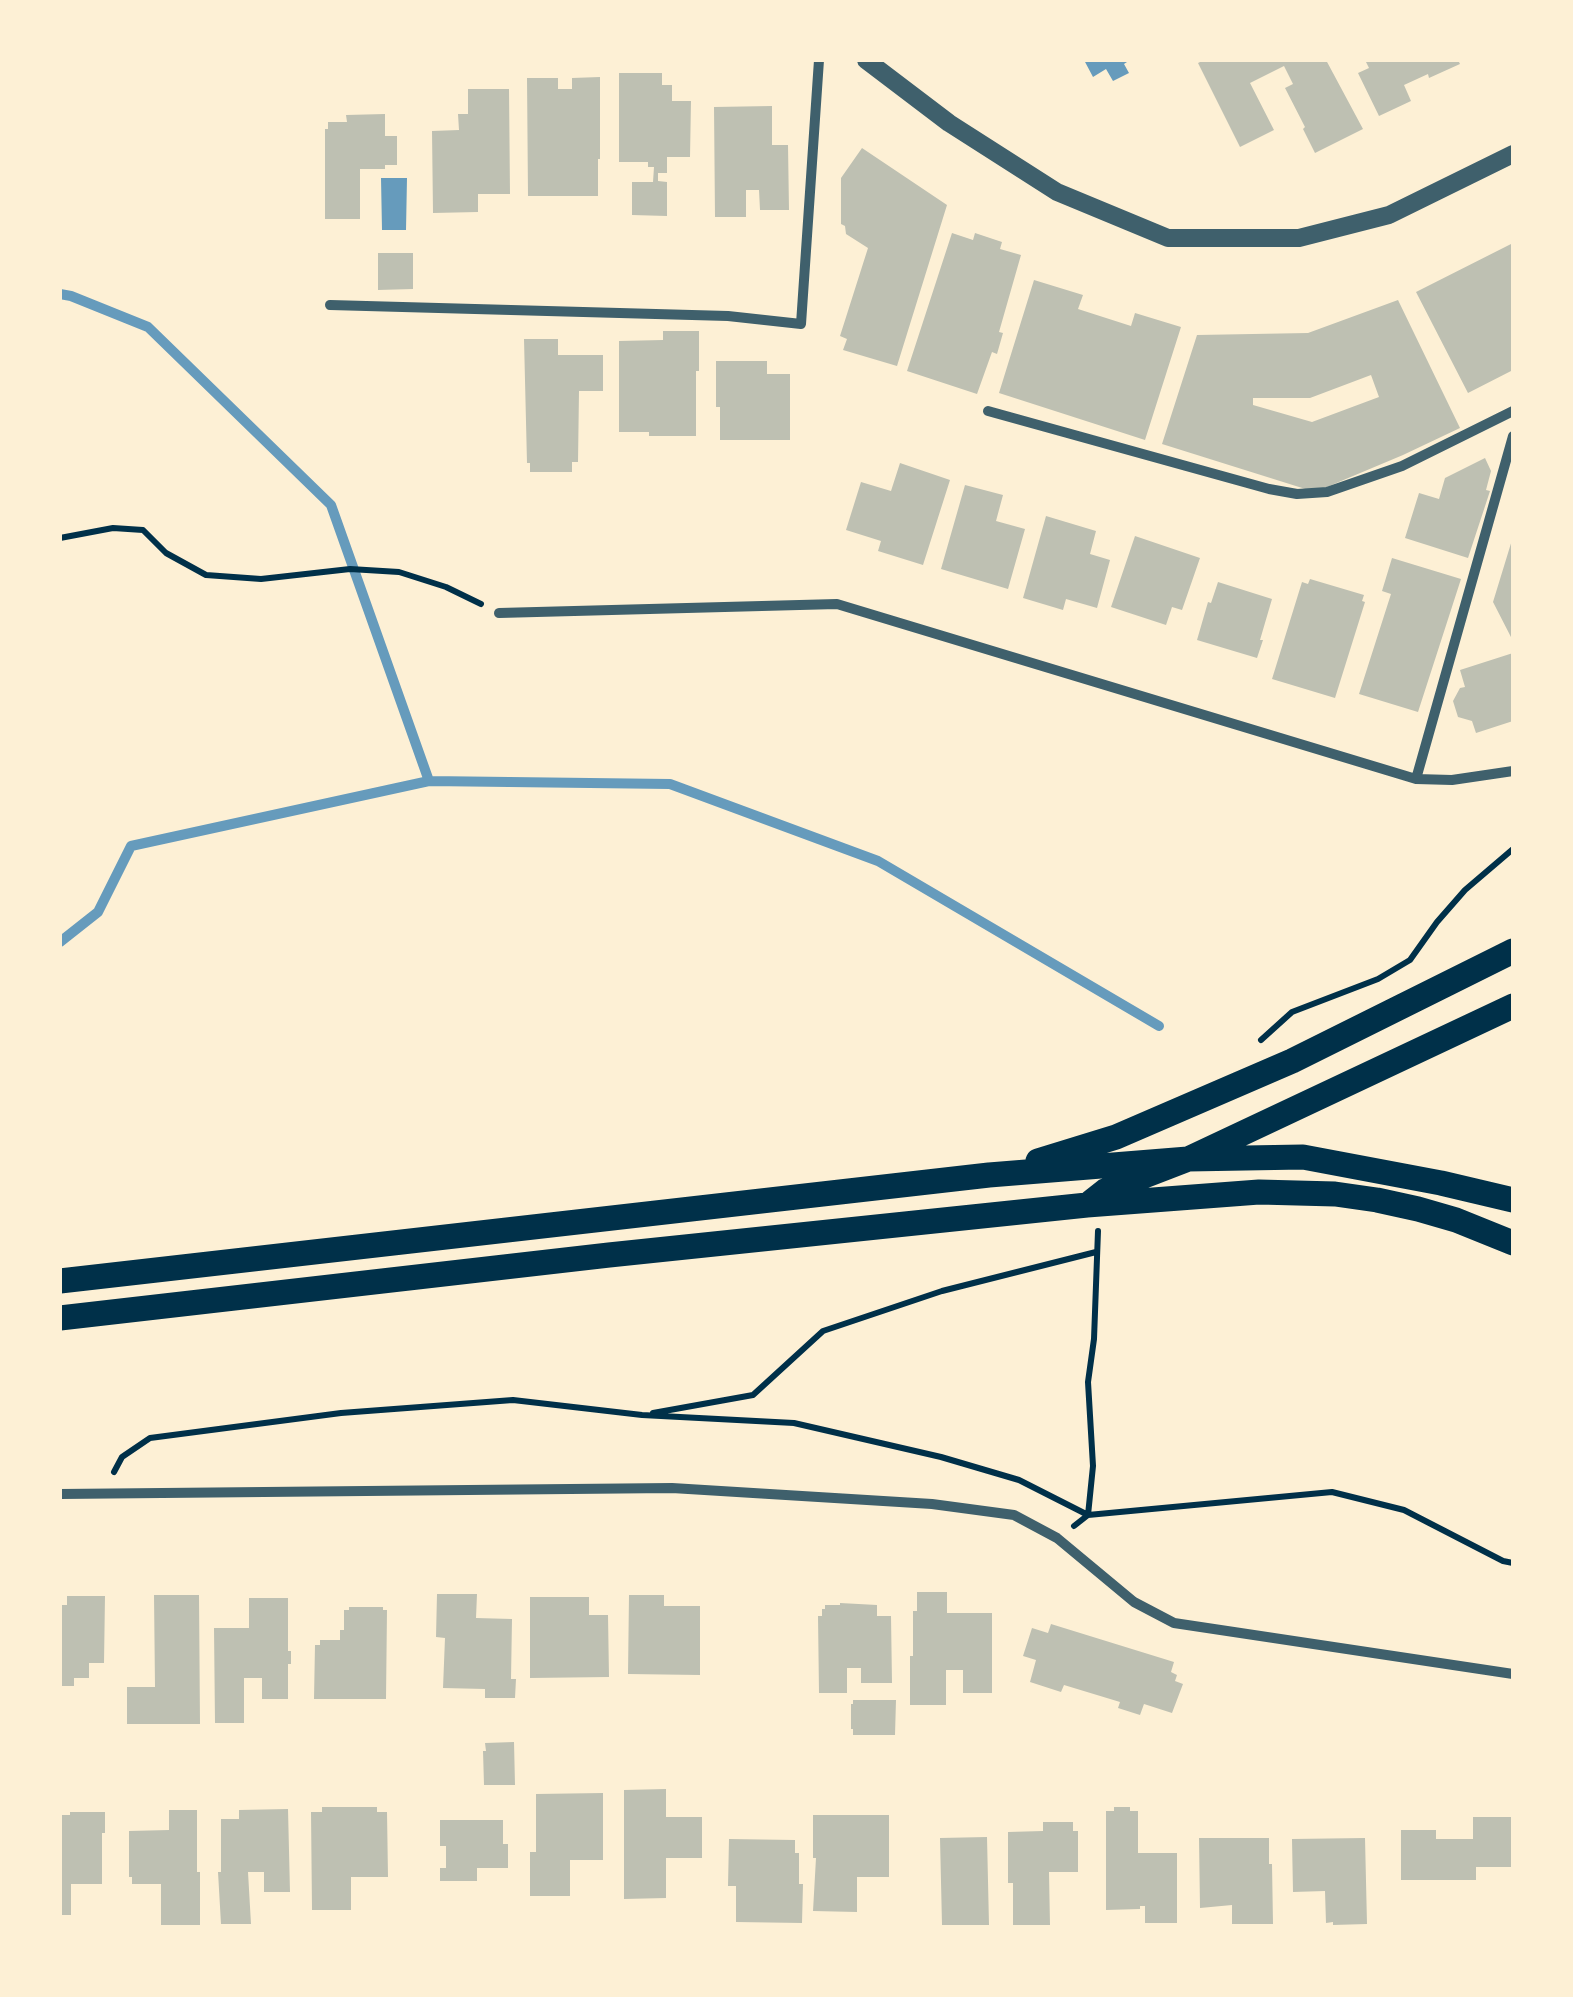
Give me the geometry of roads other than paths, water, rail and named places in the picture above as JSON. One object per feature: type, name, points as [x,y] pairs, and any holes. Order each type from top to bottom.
[{"type":"main road","points":[[990,1175],[1116,1137],[1292,1061],[1513,950]]},
{"type":"main road","points":[[1093,1216],[1105,1192],[1188,1159],[1513,1006]]},
{"type":"main road","points":[[60,1281],[990,1175],[1188,1159],[1303,1158],[1513,1200]]},
{"type":"main road","points":[[60,1318],[610,1255],[1093,1216],[1260,1192],[1335,1194],[1418,1209],[1513,1244]]},
{"type":"street","points":[[330,305],[728,316],[801,324],[820,60]]},
{"type":"street","points":[[866,60],[948,123],[1057,192],[1168,238],[1299,238],[1389,216],[1513,154]]},
{"type":"street","points":[[988,410],[1297,494],[1327,492],[1402,466],[1513,411]]},
{"type":"street","points":[[1416,779],[1513,436]]},
{"type":"street","points":[[499,612],[837,604],[1416,779],[1452,780],[1513,770]]},
{"type":"street","points":[[60,1494],[672,1488],[932,1504],[1014,1516],[1057,1538],[1134,1602],[1174,1623],[1513,1674]]},
{"type":"water","points":[[1084,60],[1130,60],[1124,64],[1129,73],[1113,81],[1106,69],[1093,77]]},
{"type":"water","points":[[381,178],[407,178],[406,230],[382,230]]},
{"type":"waterway","points":[[60,294],[148,327],[331,505],[429,781]]},
{"type":"waterway","points":[[60,942],[98,912],[131,846],[429,781],[670,784],[878,861],[1159,1026]]}]
